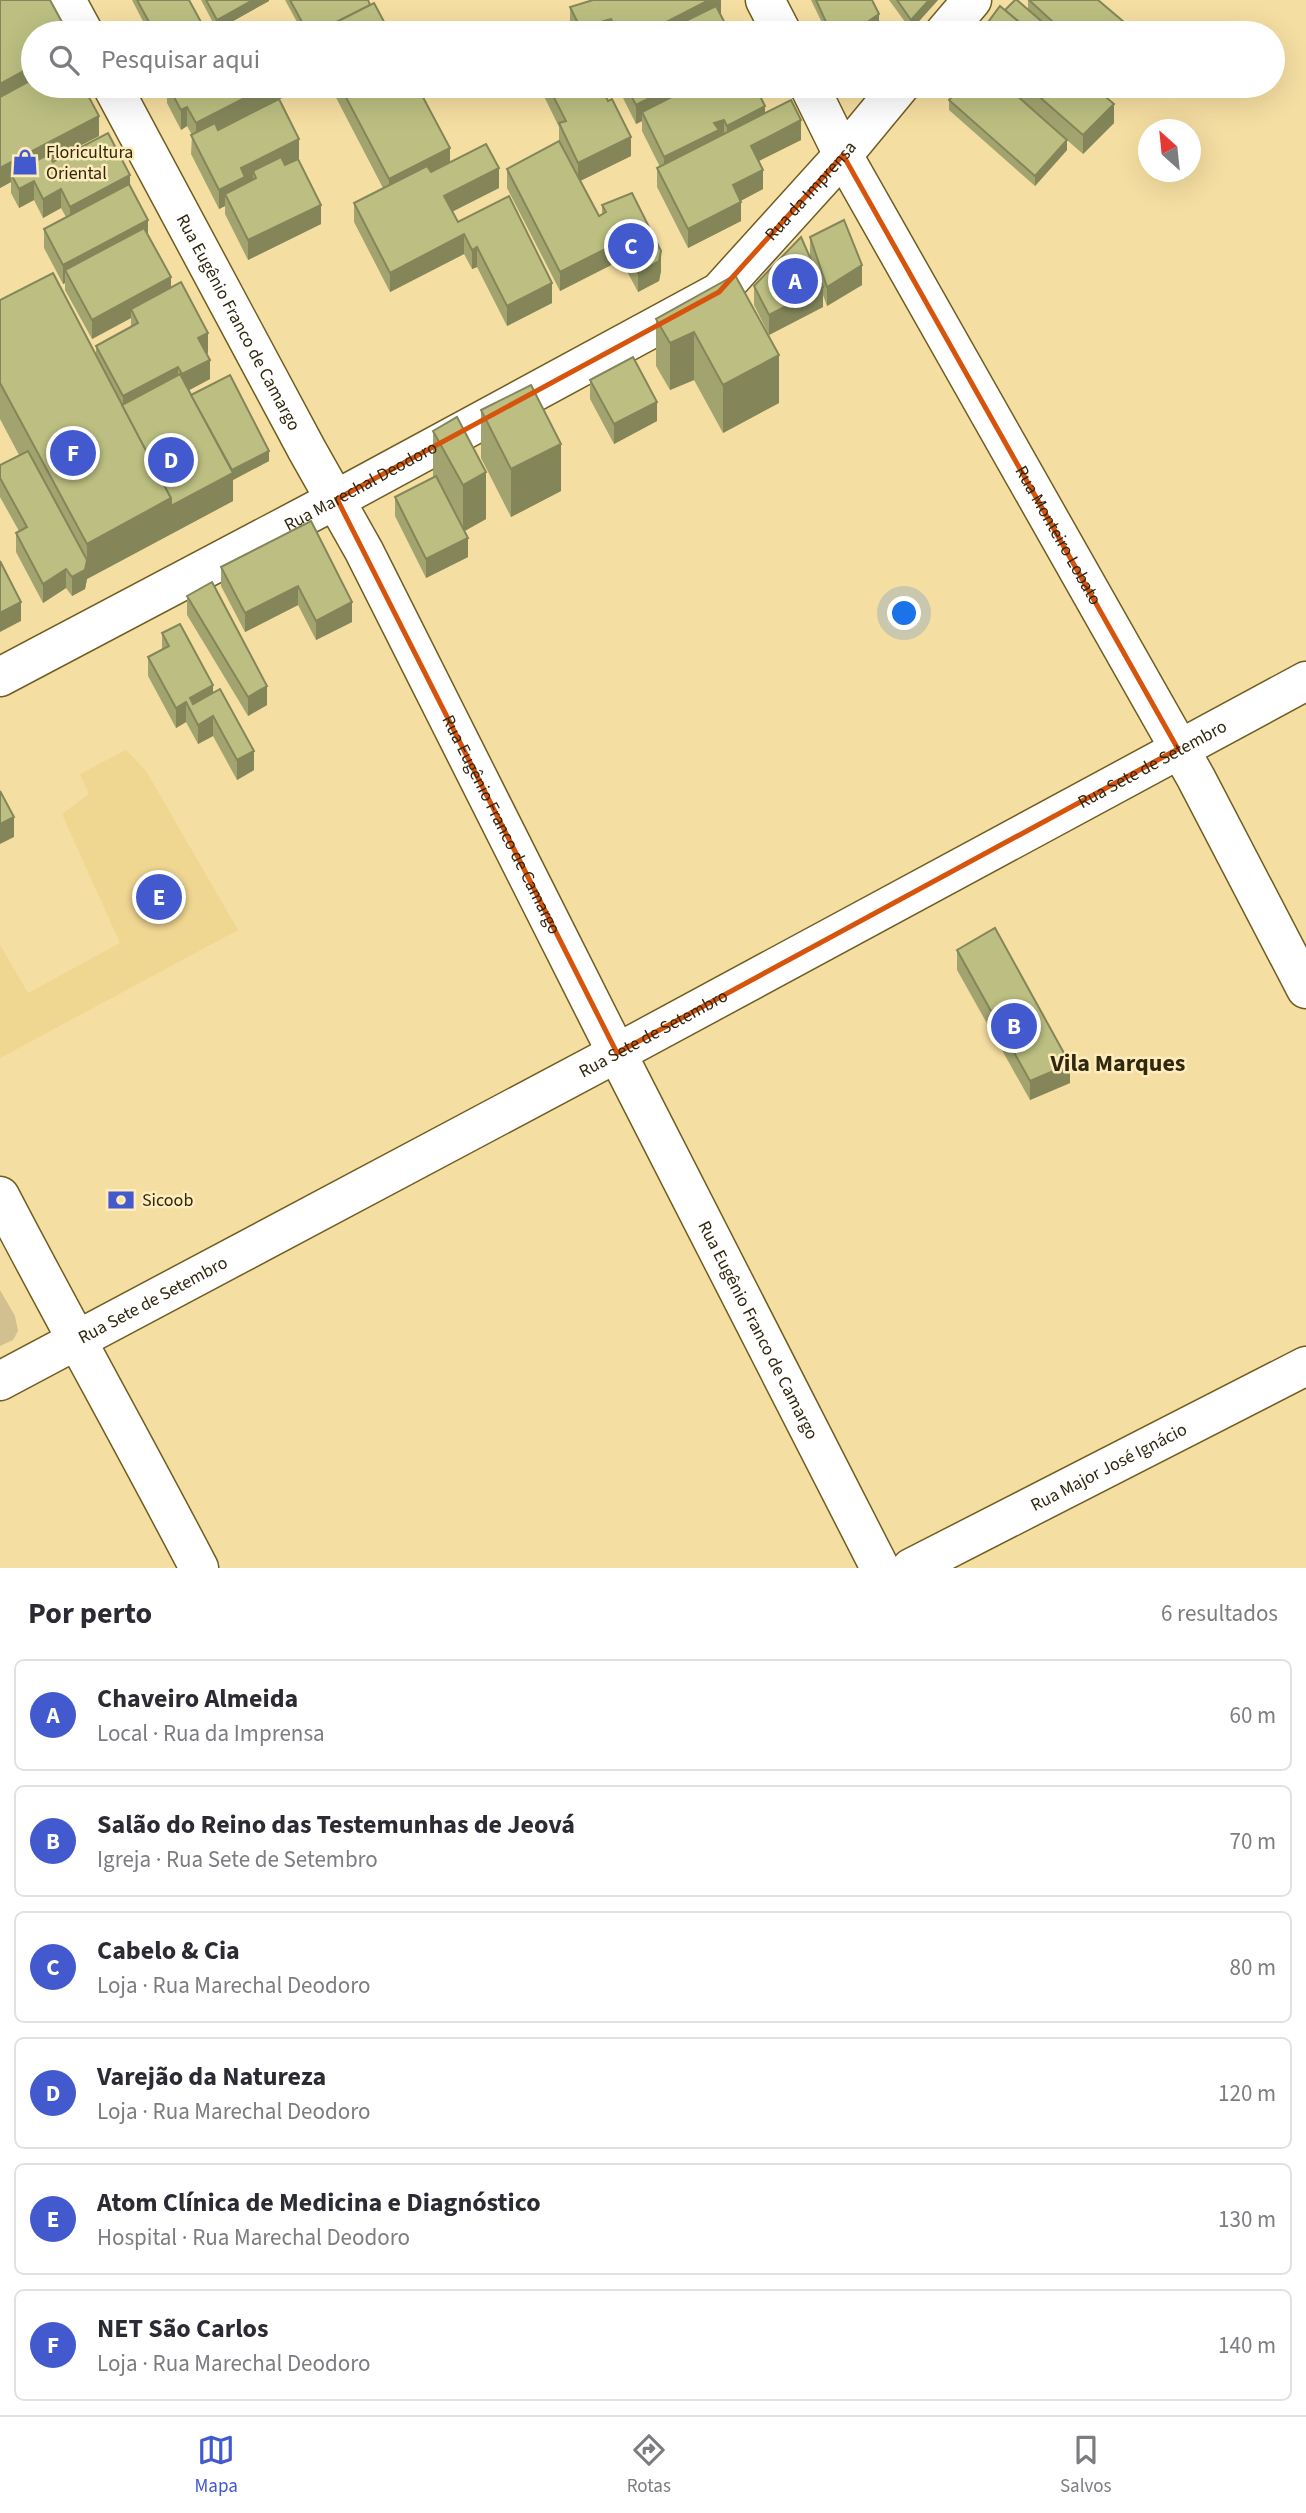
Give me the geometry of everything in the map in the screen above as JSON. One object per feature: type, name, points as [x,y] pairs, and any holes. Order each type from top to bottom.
[{"type":"street","points":[[66,0],[77,21]]},
{"type":"street","points":[[765,0],[776,21]]},
{"type":"street","points":[[954,21],[972,0]]},
{"type":"street","name":"Rua Eugênio Franco de Camargo","points":[[118,98],[300,438],[337,499],[880,1568]]},
{"type":"street","name":"Rua Monteiro Lobato","points":[[814,98],[843,155],[1196,778],[1306,989]]},
{"type":"street","name":"Rua da Imprensa","points":[[719,292],[843,155],[890,98]]},
{"type":"street","name":"Rua Marechal Deodoro","points":[[0,677],[337,499],[719,292]]},
{"type":"street","name":"Rua Sete de Setembro","points":[[0,1381],[617,1053],[1306,681]]},
{"type":"street","points":[[0,1196],[199,1568]]},
{"type":"street","name":"Rua Major José Ignácio","points":[[911,1568],[1306,1366]]},
{"type":"highlighted area","points":[[843,155],[1178,749],[617,1053],[337,499],[719,292]]},
{"type":"shaded area","points":[[126,750],[146,771],[238,930],[0,1058],[0,945],[28,993],[120,943],[62,814],[89,794],[80,774]]},
{"type":"shaded area","points":[[0,1290],[15,1316],[18,1331],[13,1340],[0,1346]]},
{"type":"building","points":[[0,0],[50,0],[61,21],[21,21],[21,73],[0,84]]},
{"type":"building","points":[[137,0],[189,0],[200,21],[148,21]]},
{"type":"building","points":[[206,0],[253,0],[217,20]]},
{"type":"building","points":[[290,0],[368,0],[370,5],[339,21],[301,21]]},
{"type":"building","points":[[593,0],[709,0],[668,21],[577,21],[570,7]]},
{"type":"building","points":[[816,0],[872,0],[879,14],[869,21],[826,21]]},
{"type":"building","points":[[897,0],[929,0],[911,20]]},
{"type":"building","points":[[1017,0],[1041,21],[1018,21],[1005,10]]},
{"type":"building","points":[[1029,0],[1098,0],[1123,21],[1052,21]]},
{"type":"building","points":[[374,3],[384,21],[339,21]]},
{"type":"building","points":[[716,6],[724,21],[685,21]]},
{"type":"building","points":[[1000,6],[1018,21],[989,21]]},
{"type":"building","name":"Floricultura Oriental","points":[[21,86],[21,98],[89,98],[99,116],[0,168],[0,97]]},
{"type":"building","points":[[174,98],[245,98],[196,123],[187,107],[181,110]]},
{"type":"building","points":[[346,98],[423,98],[450,148],[389,179]]},
{"type":"building","points":[[554,98],[612,99],[631,137],[578,163],[559,123],[566,121]]},
{"type":"building","points":[[632,98],[650,98],[636,105]]},
{"type":"building","points":[[669,98],[761,98],[765,106],[727,126],[724,120],[714,123],[719,130],[664,157],[642,112]]},
{"type":"building","points":[[1020,98],[1067,140],[1035,176],[949,100]]},
{"type":"building","points":[[1041,98],[1107,98],[1114,104],[1083,135]]},
{"type":"building","points":[[279,99],[299,139],[241,168],[245,177],[219,190],[191,135],[215,123],[218,130]]},
{"type":"building","points":[[791,100],[801,120],[751,146],[763,170],[733,185],[741,202],[688,229],[657,168]]},
{"type":"building","points":[[108,133],[130,175],[70,207],[61,189],[43,199],[34,181],[19,189],[11,174],[49,154],[53,162]]},
{"type":"building","points":[[559,141],[599,216],[606,212],[602,205],[632,193],[661,251],[659,261],[638,273],[621,241],[560,272],[507,169]]},
{"type":"building","points":[[486,144],[499,168],[444,196],[458,222],[509,196],[552,283],[507,306],[477,247],[472,250],[464,234],[390,273],[354,203],[427,166],[431,172]]},
{"type":"building","points":[[281,157],[285,165],[298,159],[321,205],[248,240],[225,194],[256,178],[253,171]]},
{"type":"building","points":[[129,184],[148,220],[63,265],[44,229]]},
{"type":"building","points":[[844,220],[862,265],[827,287],[810,237]]},
{"type":"building","points":[[144,228],[171,277],[92,320],[65,270]]},
{"type":"building","points":[[801,237],[823,287],[769,315],[754,286]]},
{"type":"building","points":[[53,273],[171,498],[87,544],[0,383],[0,300]]},
{"type":"building","points":[[735,275],[779,355],[723,385],[694,332],[670,343],[656,319]]},
{"type":"building","points":[[181,282],[208,333],[198,338],[210,360],[182,374],[178,367],[123,396],[96,346],[138,323],[131,309]]},
{"type":"building","points":[[633,357],[657,402],[614,424],[590,380]]},
{"type":"building","points":[[180,374],[233,473],[171,506],[171,498],[122,405]]},
{"type":"building","points":[[230,375],[269,451],[232,470],[191,395]]},
{"type":"building","points":[[531,385],[561,444],[511,469],[481,410]]},
{"type":"building","points":[[457,417],[486,472],[463,485],[433,431]]},
{"type":"building","points":[[28,451],[87,560],[85,570],[72,577],[66,569],[43,584],[16,533],[27,527],[0,478],[0,465]]},
{"type":"building","points":[[436,476],[468,538],[426,559],[395,497]]},
{"type":"building","points":[[311,521],[352,602],[316,621],[298,586],[245,613],[221,567]]},
{"type":"building","points":[[0,561],[21,602],[0,613]]},
{"type":"building","points":[[212,582],[267,686],[248,697],[187,596]]},
{"type":"building","points":[[180,624],[213,685],[190,698],[193,704],[220,689],[254,751],[237,760],[213,716],[198,725],[186,702],[176,708],[148,657],[169,646],[162,633]]},
{"type":"building","points":[[0,791],[14,817],[0,824]]},
{"type":"building","points":[[995,928],[1070,1064],[1030,1081],[957,950]]},
{"type":"place","name":"Floricultura Oriental","points":[[25,162]]},
{"type":"place","name":"Cabelo & Cia","points":[[631,246]]},
{"type":"place","name":"Chaveiro Almeida","points":[[795,281]]},
{"type":"place","name":"NET São Carlos","points":[[73,453]]},
{"type":"place","name":"Varejão da Natureza","points":[[171,460]]},
{"type":"place","name":"Atom Clínica de Medicina e Diagnóstico","points":[[159,897]]},
{"type":"place","name":"Salão do Reino das Testemunhas de Jeová","points":[[1014,1026]]},
{"type":"place","name":"Sicoob","points":[[121,1200]]},
{"type":"district","name":"Vila Marques","points":[[1118,1063]]}]
